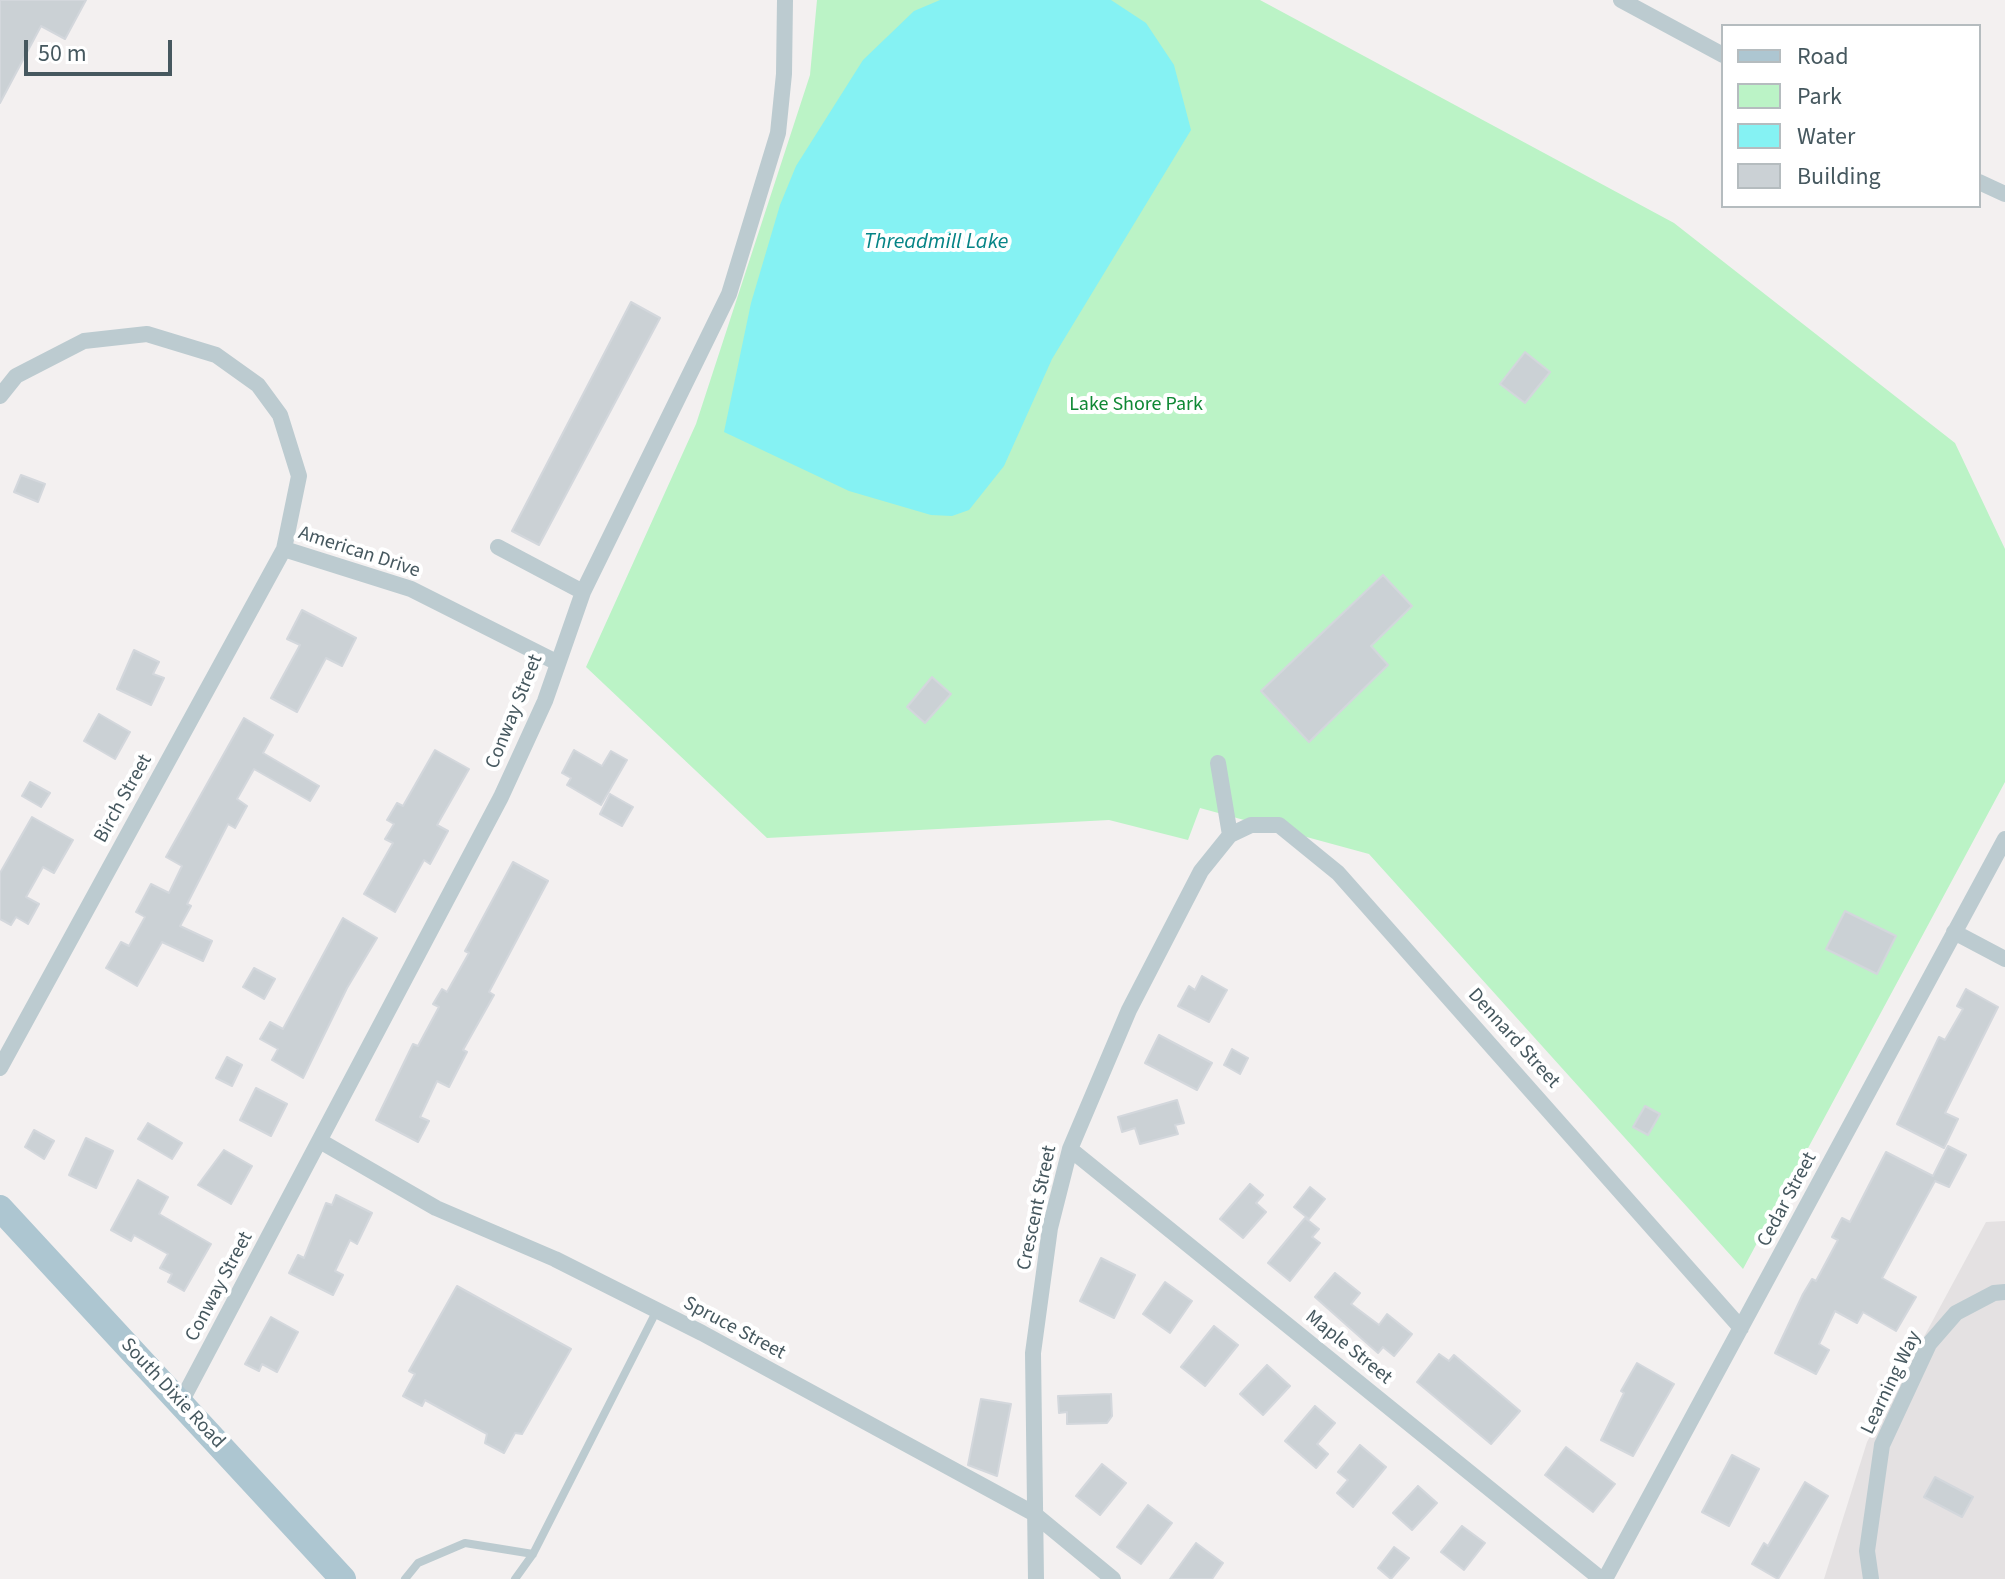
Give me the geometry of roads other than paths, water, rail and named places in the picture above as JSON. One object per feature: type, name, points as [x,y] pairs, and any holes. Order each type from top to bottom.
[{"type":"main road","name":"South Dixie Road","points":[[0,1208],[343,1579]]},
{"type":"street","name":"Conway Street","points":[[180,1404],[501,797],[540,714],[583,592],[729,294],[778,133],[784,74],[785,0]]},
{"type":"street","points":[[1621,0],[1721,54]]},
{"type":"street","points":[[1981,183],[2005,194]]},
{"type":"street","name":"American Drive","points":[[0,396],[16,376],[84,341],[147,334],[216,355],[258,385],[280,415],[299,476],[284,549],[411,589],[558,663]]},
{"type":"street","points":[[498,547],[583,592]]},
{"type":"street","name":"Birch Street","points":[[0,1068],[284,549]]},
{"type":"street","points":[[1218,763],[1230,835]]},
{"type":"street","name":"Dennard Street","points":[[1230,835],[1251,825],[1279,825],[1338,873],[1741,1328]]},
{"type":"street","name":"Crescent Street","points":[[1036,1579],[1033,1353],[1050,1228],[1070,1149],[1136,996],[1201,871],[1230,835]]},
{"type":"street","name":"Cedar Street","points":[[1603,1579],[2005,839]]},
{"type":"street","points":[[1954,932],[2005,959]]},
{"type":"street","name":"Spruce Street","points":[[320,1141],[436,1208],[555,1259],[657,1310],[1033,1513],[1113,1579]]},
{"type":"street","name":"Maple Street","points":[[1070,1149],[1603,1579]]},
{"type":"street","name":"Learning Way","points":[[1871,1579],[1867,1551],[1882,1445],[1922,1358],[1929,1344],[1956,1313],[1994,1293],[2005,1292]]},
{"type":"lane","points":[[515,1579],[533,1554],[657,1310]]},
{"type":"lane","points":[[405,1579],[418,1563],[465,1543],[533,1554]]},
{"type":"water","name":"Threadmill Lake","points":[[940,0],[1111,0],[1146,23],[1174,65],[1191,130],[1052,359],[1004,466],[969,510],[952,516],[931,515],[849,491],[724,432],[751,303],[780,205],[796,166],[863,60],[914,11]]},
{"type":"park label","name":"Lake Shore Park","points":[[1136,406]]}]
